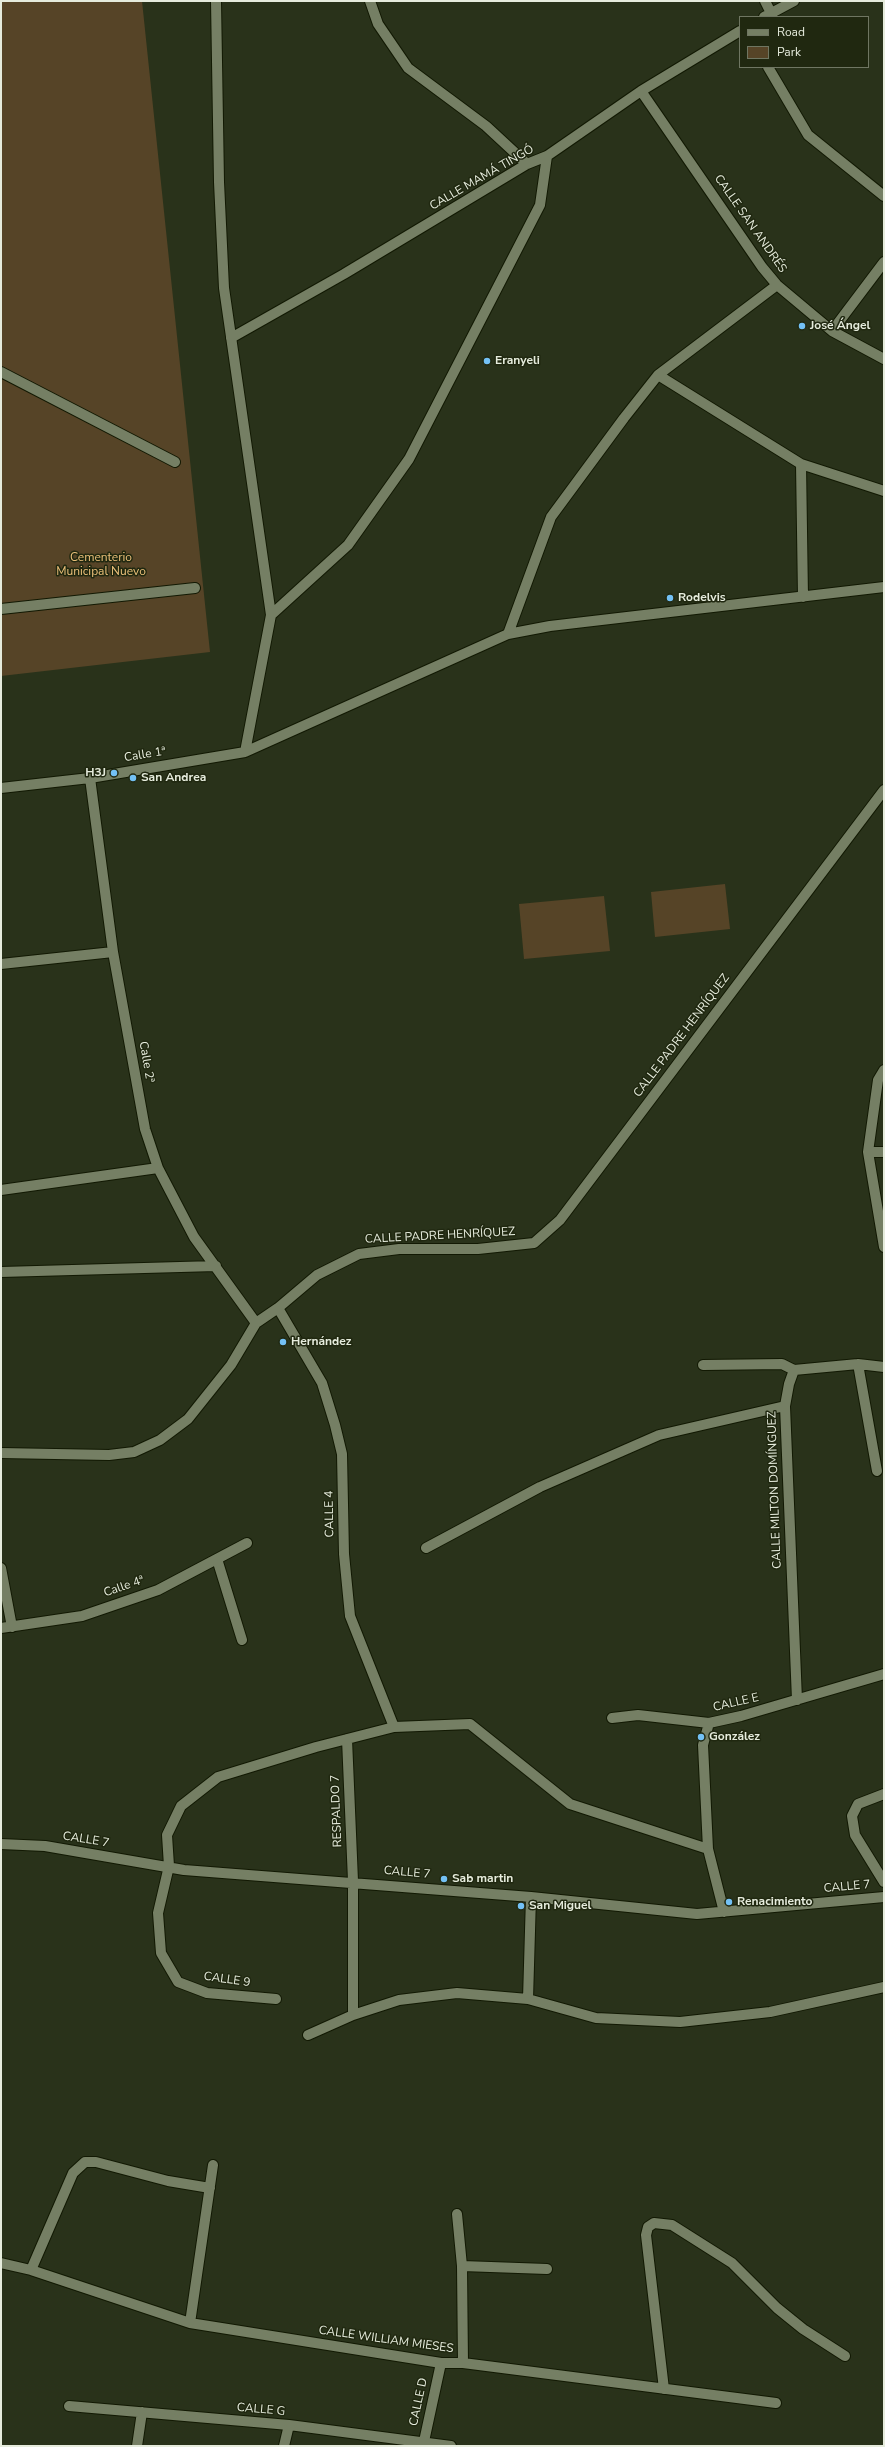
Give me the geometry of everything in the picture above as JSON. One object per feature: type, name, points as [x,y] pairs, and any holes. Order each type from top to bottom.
[{"type":"street","points":[[216,1],[219,182],[224,288],[270,615],[245,752]]},
{"type":"street","points":[[370,1],[378,24],[408,68],[486,126],[527,164]]},
{"type":"street","points":[[765,1],[768,15],[794,1]]},
{"type":"street","name":"CALLE MAMÁ TINGÓ","points":[[231,338],[344,274],[527,164],[547,156],[641,91],[739,32]]},
{"type":"street","points":[[769,68],[808,136],[884,196]]},
{"type":"street","name":"CALLE SAN ANDRÉS","points":[[641,91],[762,267],[777,285],[832,330],[884,359]]},
{"type":"street","points":[[270,615],[348,545],[409,459],[540,205],[547,156]]},
{"type":"street","points":[[832,330],[884,262]]},
{"type":"street","points":[[508,634],[551,517],[658,374],[777,285]]},
{"type":"street","points":[[1,372],[175,462]]},
{"type":"street","points":[[658,374],[801,464],[884,491]]},
{"type":"street","points":[[801,464],[803,597]]},
{"type":"street","name":"Calle 1ª","points":[[1,788],[90,778],[245,752],[508,634],[550,626],[884,587]]},
{"type":"street","points":[[1,609],[195,588]]},
{"type":"street","name":"Calle 2ª","points":[[90,778],[113,952],[145,1130],[158,1168],[194,1237],[256,1323]]},
{"type":"street","name":"CALLE PADRE HENRÍQUEZ","points":[[1,1453],[109,1455],[134,1452],[160,1440],[188,1419],[230,1365],[256,1323],[278,1308],[317,1276],[359,1254],[398,1249],[478,1249],[534,1242],[560,1220],[884,790]]},
{"type":"street","points":[[1,964],[113,952]]},
{"type":"street","points":[[884,1070],[878,1080],[868,1152],[884,1247]]},
{"type":"street","points":[[868,1152],[884,1152]]},
{"type":"street","points":[[1,1190],[158,1168]]},
{"type":"street","points":[[1,1272],[216,1266]]},
{"type":"street","name":"CALLE 4","points":[[278,1308],[322,1383],[335,1425],[342,1454],[344,1554],[350,1616],[394,1727]]},
{"type":"street","points":[[703,1365],[782,1364],[794,1370],[858,1364],[884,1367]]},
{"type":"street","points":[[858,1364],[877,1471]]},
{"type":"street","name":"CALLE MILTON DOMÍNGUEZ","points":[[794,1370],[785,1406],[797,1700]]},
{"type":"street","points":[[426,1548],[540,1487],[659,1434],[785,1406]]},
{"type":"street","name":"Calle 4ª","points":[[1,1628],[82,1616],[158,1590],[247,1543]]},
{"type":"street","points":[[217,1559],[242,1640]]},
{"type":"street","points":[[1,1568],[12,1627]]},
{"type":"street","name":"CALLE E","points":[[724,1912],[708,1849],[703,1745],[708,1723],[741,1716],[884,1674]]},
{"type":"street","points":[[612,1718],[638,1715],[708,1723]]},
{"type":"street","name":"CALLE 9","points":[[276,1999],[207,1993],[178,1982],[161,1952],[158,1913],[169,1866],[167,1835],[181,1806],[218,1777],[347,1739],[394,1727],[470,1724],[570,1804],[708,1849]]},
{"type":"street","name":"RESPALDO 7","points":[[347,1739],[353,1881],[352,2015]]},
{"type":"street","points":[[884,1794],[858,1804],[852,1816],[855,1835],[884,1882]]},
{"type":"street","name":"CALLE 7","points":[[1,1844],[45,1846],[169,1866],[184,1870],[353,1881],[696,1914],[884,1897]]},
{"type":"street","points":[[528,1999],[531,1897]]},
{"type":"street","points":[[308,2034],[352,2015],[399,2000],[457,1993],[528,1999],[596,2018],[680,2022],[770,2012],[884,1987]]},
{"type":"street","points":[[31,2270],[73,2173],[85,2162],[96,2162],[168,2182],[210,2188]]},
{"type":"street","points":[[190,2323],[213,2165]]},
{"type":"street","points":[[457,2214],[462,2266],[463,2363]]},
{"type":"street","points":[[664,2389],[646,2235],[648,2227],[654,2223],[672,2225],[732,2263],[776,2308],[803,2329],[845,2356]]},
{"type":"street","name":"CALLE WILLIAM MIESES","points":[[1,2263],[31,2270],[190,2323],[441,2363],[463,2363],[776,2403]]},
{"type":"street","points":[[462,2266],[547,2269]]},
{"type":"street","name":"CALLE D","points":[[423,2445],[441,2363]]},
{"type":"street","name":"CALLE G","points":[[69,2406],[289,2425],[423,2445],[451,2446]]},
{"type":"street","points":[[137,2446],[142,2412]]},
{"type":"street","points":[[284,2446],[289,2425]]},
{"type":"green space","name":"Cementerio Municipal Nuevo","points":[[1,1],[142,1],[210,652],[1,676]]},
{"type":"green space","points":[[725,884],[730,929],[655,937],[651,892]]},
{"type":"green space","points":[[604,896],[610,951],[524,959],[519,904]]},
{"type":"place","name":"José Ángel","points":[[802,326]]},
{"type":"place","name":"Eranyeli","points":[[487,361]]},
{"type":"place","name":"Rodelvis","points":[[670,598]]},
{"type":"place","name":"H3J","points":[[114,773]]},
{"type":"place","name":"San Andrea","points":[[133,778]]},
{"type":"place","name":"Hernández","points":[[283,1342]]},
{"type":"place","name":"González","points":[[701,1737]]},
{"type":"place","name":"Sab martin","points":[[444,1879]]},
{"type":"place","name":"Renacimiento","points":[[729,1902]]},
{"type":"place","name":"San Miguel","points":[[521,1906]]}]
